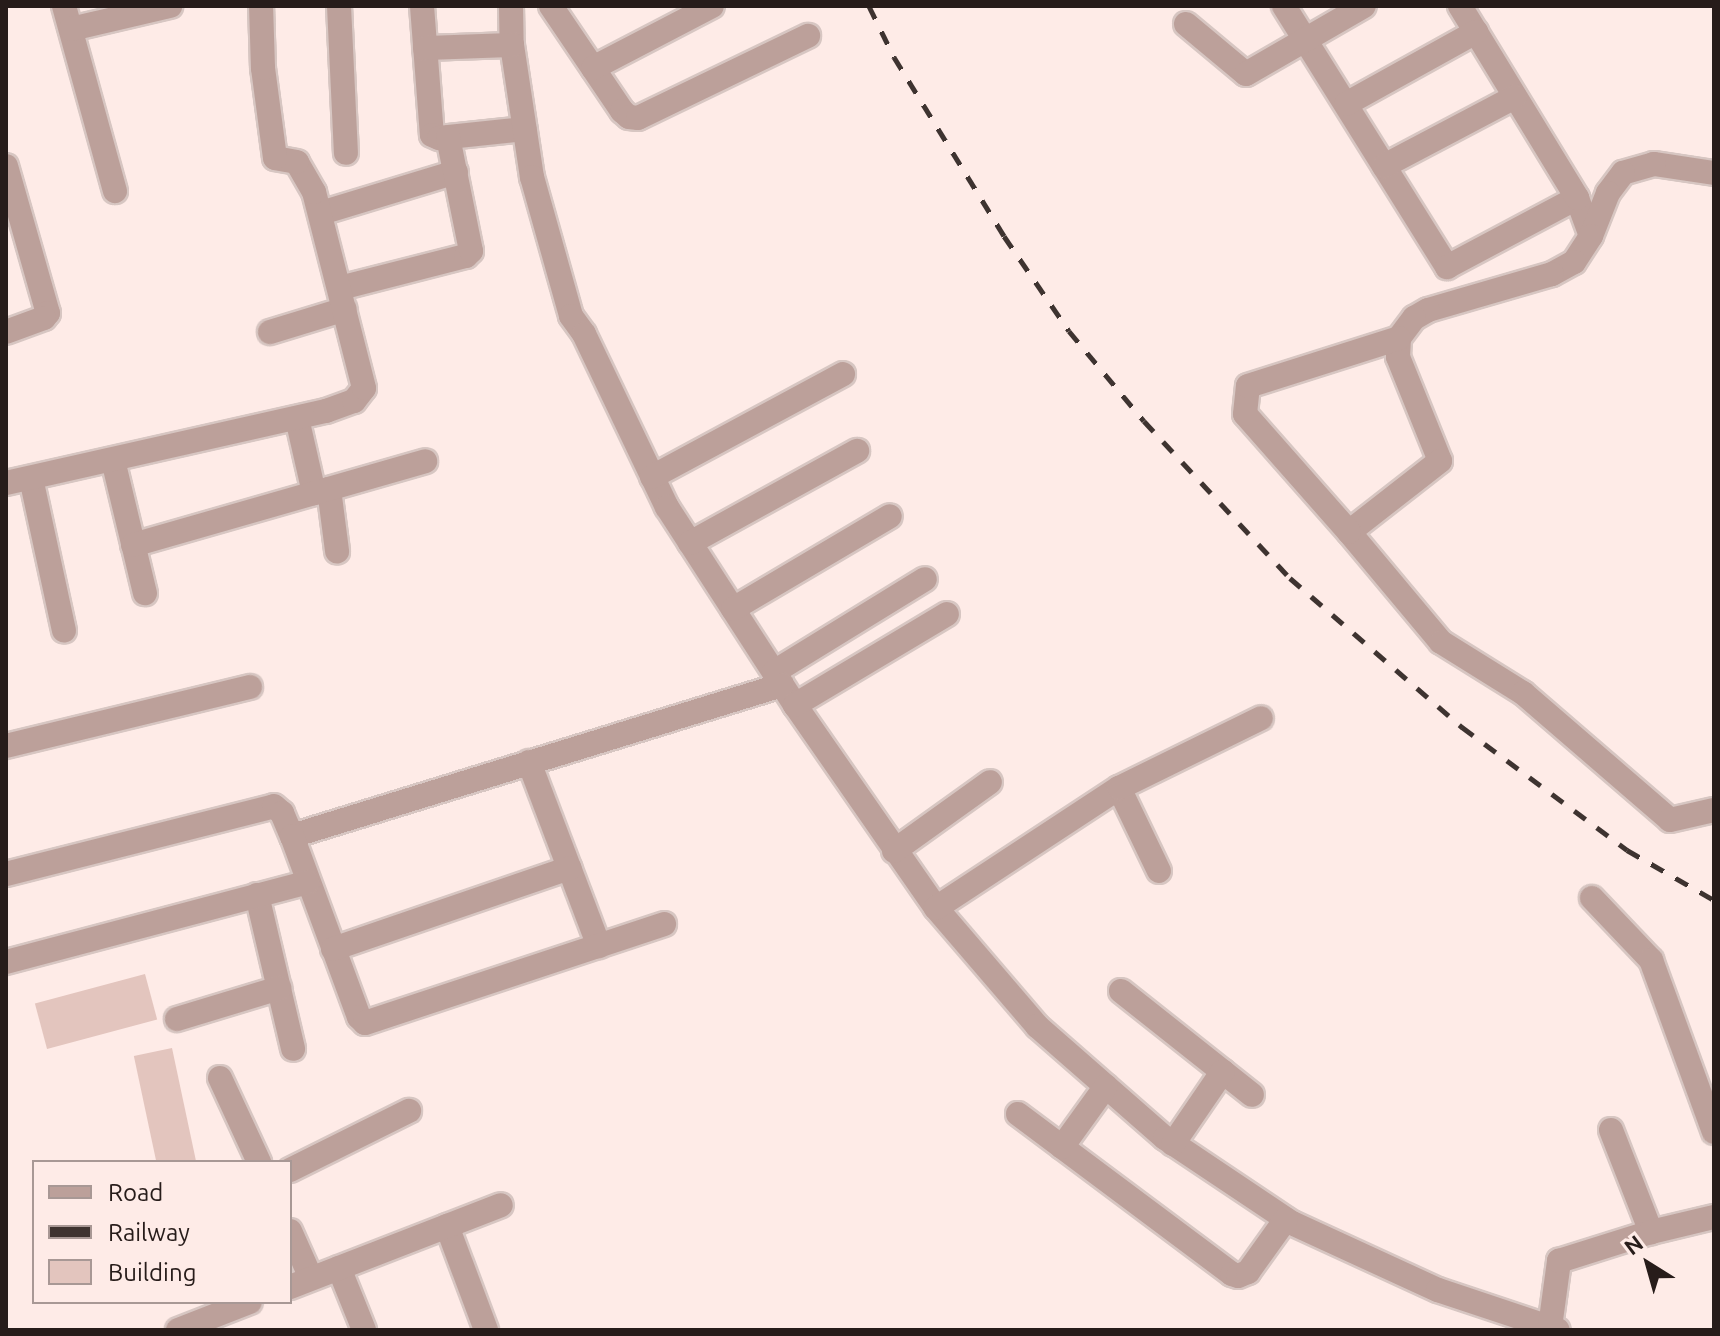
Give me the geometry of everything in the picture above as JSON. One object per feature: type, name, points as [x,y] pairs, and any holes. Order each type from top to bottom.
[{"type":"street","points":[[115,191],[68,18],[170,6]]},
{"type":"street","points":[[6,483],[297,418],[354,401],[364,388],[321,213],[305,169],[288,158],[275,158],[263,68],[261,6]]},
{"type":"street","points":[[339,6],[346,153]]},
{"type":"street","points":[[422,6],[429,129],[439,138],[525,129]]},
{"type":"street","points":[[511,6],[512,45],[532,177],[571,316],[584,334],[652,477],[690,543],[894,851],[936,908],[1037,1026],[1173,1144],[1286,1219],[1438,1290],[1554,1329],[1559,1261],[1651,1232],[1714,1217]]},
{"type":"street","points":[[551,6],[629,117],[638,118],[808,36]]},
{"type":"street","points":[[593,68],[712,6]]},
{"type":"street","points":[[1284,6],[1447,267],[1577,198]]},
{"type":"street","points":[[1186,24],[1246,74],[1364,6]]},
{"type":"street","points":[[1460,6],[1577,198],[1591,236]]},
{"type":"street","points":[[1346,104],[1476,32]]},
{"type":"street","points":[[425,48],[512,45]]},
{"type":"street","points":[[1384,166],[1515,97]]},
{"type":"street","points":[[270,332],[342,298],[466,256],[471,251],[448,137]]},
{"type":"street","points":[[1349,532],[1440,461],[1398,357],[1399,338],[1414,318],[1428,310],[1564,268],[1584,251],[1608,193],[1623,173],[1654,164],[1714,173]]},
{"type":"street","points":[[6,166],[48,313],[44,318],[6,332]]},
{"type":"street","points":[[321,213],[456,172]]},
{"type":"street","points":[[1399,338],[1248,386],[1245,414],[1441,642],[1523,693],[1670,820],[1714,810]]},
{"type":"street","points":[[652,477],[843,374]]},
{"type":"street","points":[[297,418],[322,491],[337,551]]},
{"type":"street","points":[[690,543],[857,451]]},
{"type":"street","points":[[113,460],[145,593]]},
{"type":"street","points":[[133,545],[425,461]]},
{"type":"street","points":[[31,478],[64,630]]},
{"type":"street","points":[[733,609],[890,516]]},
{"type":"street","points":[[784,687],[925,579]]},
{"type":"street","points":[[292,836],[784,687],[947,614]]},
{"type":"street","points":[[6,746],[250,687]]},
{"type":"street","points":[[936,908],[1119,788],[1261,718]]},
{"type":"street","points":[[529,762],[599,946]]},
{"type":"street","points":[[894,851],[990,782]]},
{"type":"street","points":[[1119,788],[1159,871]]},
{"type":"street","points":[[6,874],[268,806],[279,808],[359,1017],[368,1023],[664,924]]},
{"type":"street","points":[[333,949],[569,868]]},
{"type":"street","points":[[6,962],[308,882]]},
{"type":"street","points":[[257,895],[293,1049]]},
{"type":"street","points":[[1592,898],[1651,960],[1714,1132]]},
{"type":"street","points":[[177,1019],[279,988]]},
{"type":"street","points":[[1121,991],[1252,1095]]},
{"type":"street","points":[[1173,1144],[1223,1071]]},
{"type":"street","points":[[220,1078],[258,1160]]},
{"type":"street","points":[[1062,1147],[1106,1086]]},
{"type":"street","points":[[292,1169],[409,1111]]},
{"type":"street","points":[[1018,1114],[1238,1276],[1248,1272],[1286,1219]]},
{"type":"street","points":[[1611,1130],[1651,1232]]},
{"type":"street","points":[[292,1240],[301,1282],[501,1205]]},
{"type":"street","points":[[447,1226],[486,1330]]},
{"type":"street","points":[[339,1268],[364,1330]]},
{"type":"street","points":[[178,1330],[210,1324],[246,1304]]},
{"type":"building","points":[[145,974],[157,1019],[47,1049],[35,1004]]},
{"type":"building","points":[[172,1048],[196,1160],[156,1160],[134,1056]]},
{"type":"railway","points":[[869,6],[894,57],[1004,236],[1069,331],[1144,421],[1290,578],[1462,727],[1627,850],[1714,900]]}]
